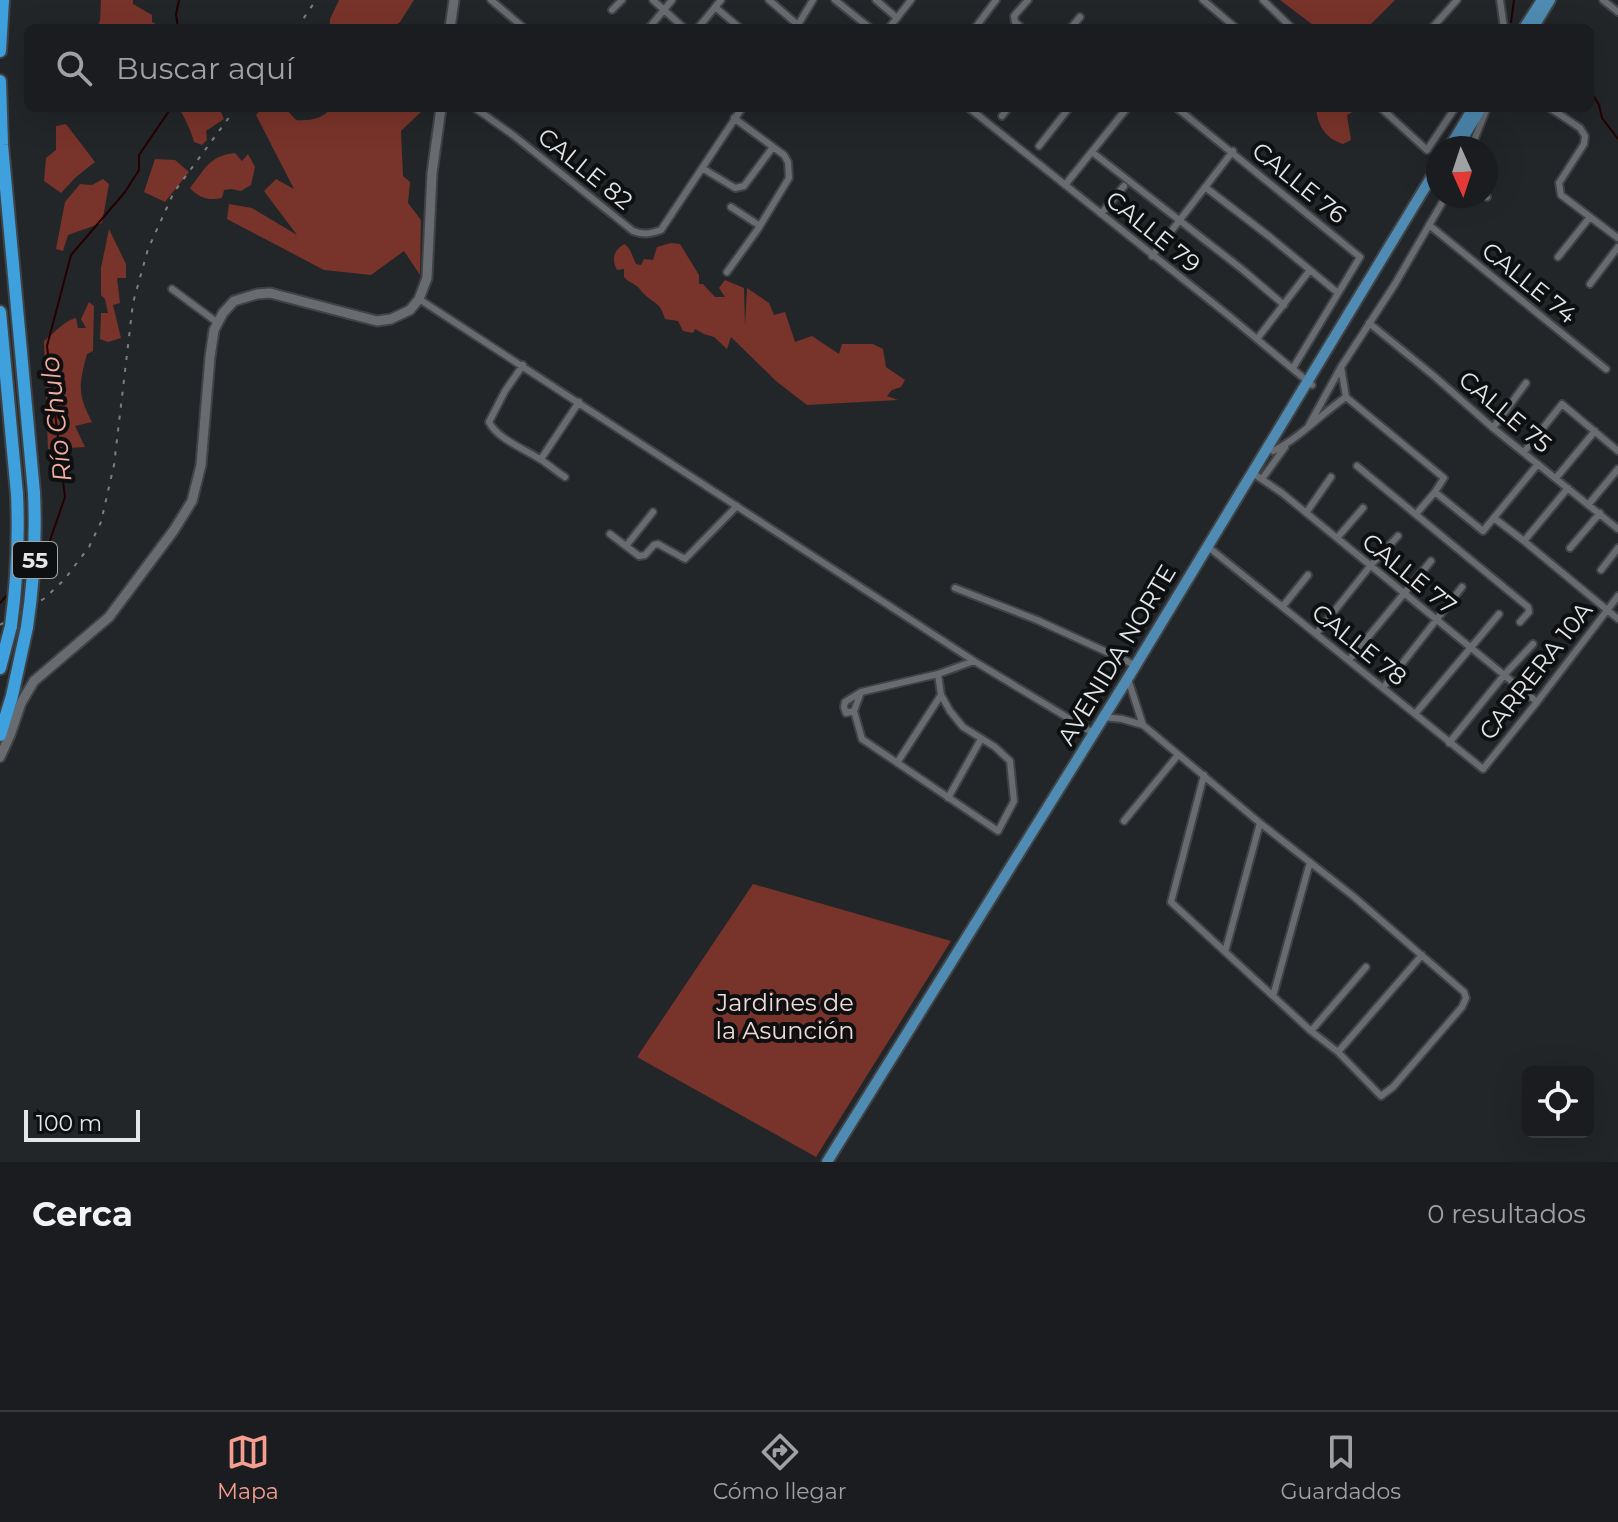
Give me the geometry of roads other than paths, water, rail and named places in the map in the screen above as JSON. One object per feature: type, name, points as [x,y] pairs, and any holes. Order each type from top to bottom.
[{"type":"highway","points":[[0,51],[3,0]]},
{"type":"highway","name":"55","points":[[0,81],[2,145],[36,537],[34,582],[27,627],[0,735]]},
{"type":"highway","name":"55","points":[[0,312],[17,494],[18,553],[11,626],[0,668]]},
{"type":"main road","points":[[1527,24],[1542,0]]},
{"type":"main road","points":[[1535,24],[1550,0]]},
{"type":"main road","points":[[1456,136],[1471,112]]},
{"type":"main road","points":[[1465,136],[1481,112]]},
{"type":"main road","name":"AVENIDA NORTE","points":[[834,1162],[1106,717],[1260,477],[1310,383],[1426,186]]},
{"type":"main road","name":"AVENIDA NORTE","points":[[1129,683],[1135,665],[1426,198]]},
{"type":"main road","name":"AVENIDA NORTE","points":[[827,1162],[1093,733],[1106,717]]},
{"type":"street","points":[[451,24],[454,0]]},
{"type":"street","points":[[491,0],[519,24]]},
{"type":"street","points":[[612,10],[622,0]]},
{"type":"street","points":[[653,0],[680,24]]},
{"type":"street","points":[[652,24],[672,0]]},
{"type":"street","points":[[701,24],[721,0]]},
{"type":"street","points":[[769,0],[795,24]]},
{"type":"street","points":[[798,24],[813,0]]},
{"type":"street","points":[[835,0],[865,24]]},
{"type":"street","points":[[876,0],[897,18]]},
{"type":"street","points":[[892,24],[911,0]]},
{"type":"street","points":[[980,24],[996,0]]},
{"type":"street","points":[[1017,24],[1014,16],[1028,0]]},
{"type":"street","points":[[1263,0],[1288,24]]},
{"type":"street","points":[[1436,24],[1457,0]]},
{"type":"street","points":[[1500,0],[1503,24]]},
{"type":"street","points":[[1603,0],[1618,12]]},
{"type":"street","points":[[1205,1],[1231,24]]},
{"type":"street","points":[[715,7],[735,24]]},
{"type":"street","points":[[1074,24],[1080,17]]},
{"type":"street","points":[[0,757],[21,703],[34,681],[109,617],[192,501],[201,465],[214,330],[223,313],[234,301],[270,293],[377,321],[391,319],[410,310],[419,299],[427,278],[432,173],[440,112]]},
{"type":"street","name":"CALLE 82","points":[[481,112],[633,231],[641,234],[661,230],[702,168]]},
{"type":"street","points":[[739,112],[702,168],[740,188],[773,147]]},
{"type":"street","name":"CALLE 79","points":[[974,112],[1310,383]]},
{"type":"street","points":[[1002,116],[1005,112]]},
{"type":"street","points":[[1039,146],[1066,112]]},
{"type":"street","points":[[1065,185],[1124,112]]},
{"type":"street","name":"CALLE 76","points":[[1182,112],[1360,257],[1338,293]]},
{"type":"street","points":[[1385,112],[1427,150],[1452,112]]},
{"type":"street","points":[[1475,136],[1483,112]]},
{"type":"street","points":[[1556,112],[1580,128],[1585,136],[1584,144],[1559,183],[1561,195],[1618,238]]},
{"type":"street","points":[[727,272],[789,178],[788,162],[784,155],[734,118]]},
{"type":"street","points":[[1152,256],[1233,151]]},
{"type":"street","points":[[1092,152],[1284,305]]},
{"type":"street","points":[[1101,214],[1124,186]]},
{"type":"street","points":[[1205,187],[1338,293],[1293,368]]},
{"type":"street","points":[[731,207],[760,226]]},
{"type":"street","points":[[1309,425],[1439,208]]},
{"type":"street","points":[[1558,257],[1590,217]]},
{"type":"street","name":"CALLE 74","points":[[1429,225],[1606,369]]},
{"type":"street","points":[[1590,284],[1618,247]]},
{"type":"street","points":[[1257,339],[1310,270]]},
{"type":"street","points":[[172,289],[218,323]]},
{"type":"street","points":[[419,299],[974,661],[1093,733]]},
{"type":"street","name":"CALLE 75","points":[[1369,323],[1618,528]]},
{"type":"street","points":[[523,365],[489,422],[493,429],[565,477]]},
{"type":"street","points":[[1341,367],[1346,397],[1444,478],[1416,514]]},
{"type":"street","points":[[1493,428],[1526,383]]},
{"type":"street","points":[[1260,477],[1287,444],[1346,397]]},
{"type":"street","points":[[541,459],[579,402]]},
{"type":"street","points":[[1524,452],[1562,404],[1618,451]]},
{"type":"street","points":[[1556,478],[1595,431]]},
{"type":"street","points":[[1273,451],[1287,444]]},
{"type":"street","points":[[1435,492],[1483,531],[1538,464]]},
{"type":"street","points":[[1357,466],[1528,607],[1529,612],[1520,622]]},
{"type":"street","points":[[1588,505],[1618,469]]},
{"type":"street","name":"CALLE 77","points":[[1260,477],[1537,702]]},
{"type":"street","points":[[1306,513],[1331,477]]},
{"type":"street","points":[[1524,541],[1568,488]]},
{"type":"street","points":[[610,534],[641,556],[660,544],[685,559],[737,506]]},
{"type":"street","points":[[1337,538],[1363,508]]},
{"type":"street","points":[[626,546],[653,512]]},
{"type":"street","points":[[1570,548],[1600,513]]},
{"type":"street","points":[[1494,518],[1618,619]]},
{"type":"street","points":[[1316,634],[1398,536]]},
{"type":"street","points":[[1601,570],[1618,548]]},
{"type":"street","name":"CALLE 78","points":[[1212,550],[1483,769]]},
{"type":"street","points":[[1349,660],[1431,561]]},
{"type":"street","points":[[1283,606],[1308,575]]},
{"type":"street","points":[[1383,688],[1462,587]]},
{"type":"street","points":[[955,588],[1037,620],[1135,665]]},
{"type":"street","name":"CARRERA 10A","points":[[1483,769],[1618,596]]},
{"type":"street","points":[[1415,714],[1499,614]]},
{"type":"street","points":[[1449,743],[1533,644]]},
{"type":"street","points":[[854,711],[846,713],[845,702],[861,692],[938,674],[974,661]]},
{"type":"street","points":[[861,692],[854,711],[862,739],[998,831],[1014,801],[1010,761],[995,747],[963,727],[941,695],[938,674]]},
{"type":"street","points":[[1129,683],[1143,725]]},
{"type":"street","points":[[897,763],[941,695]]},
{"type":"street","points":[[1106,717],[1143,725],[1204,775],[1260,823],[1422,955],[1464,992],[1466,998],[1462,1007],[1393,1087],[1381,1096],[1338,1052],[1311,1031],[1171,902],[1204,775]]},
{"type":"street","points":[[948,798],[981,739]]},
{"type":"street","points":[[1124,821],[1178,755]]},
{"type":"street","points":[[1225,952],[1260,823]]},
{"type":"street","points":[[1273,996],[1310,862]]},
{"type":"street","points":[[1338,1052],[1422,955]]},
{"type":"street","points":[[1311,1031],[1366,967]]},
{"type":"waterway","name":"Río Chulo","points":[[177,24],[179,0]]},
{"type":"waterway","points":[[1511,22],[1514,0]]},
{"type":"waterway","points":[[1594,97],[1602,118],[1618,139]]},
{"type":"waterway","name":"Río Chulo","points":[[39,559],[47,549],[65,497],[47,346],[71,255],[125,192],[139,170],[139,155],[168,112]]},
{"type":"waterway","name":"Río Chulo","points":[[0,603],[8,594]]},
{"type":"railway","points":[[300,24],[316,0]]},
{"type":"railway","points":[[0,625],[45,598],[64,580],[89,547],[101,522],[114,465],[133,303],[148,249],[174,192],[233,112]]},
{"type":"park label","name":"Jardines de la Asunción","points":[[785,1017]]}]
